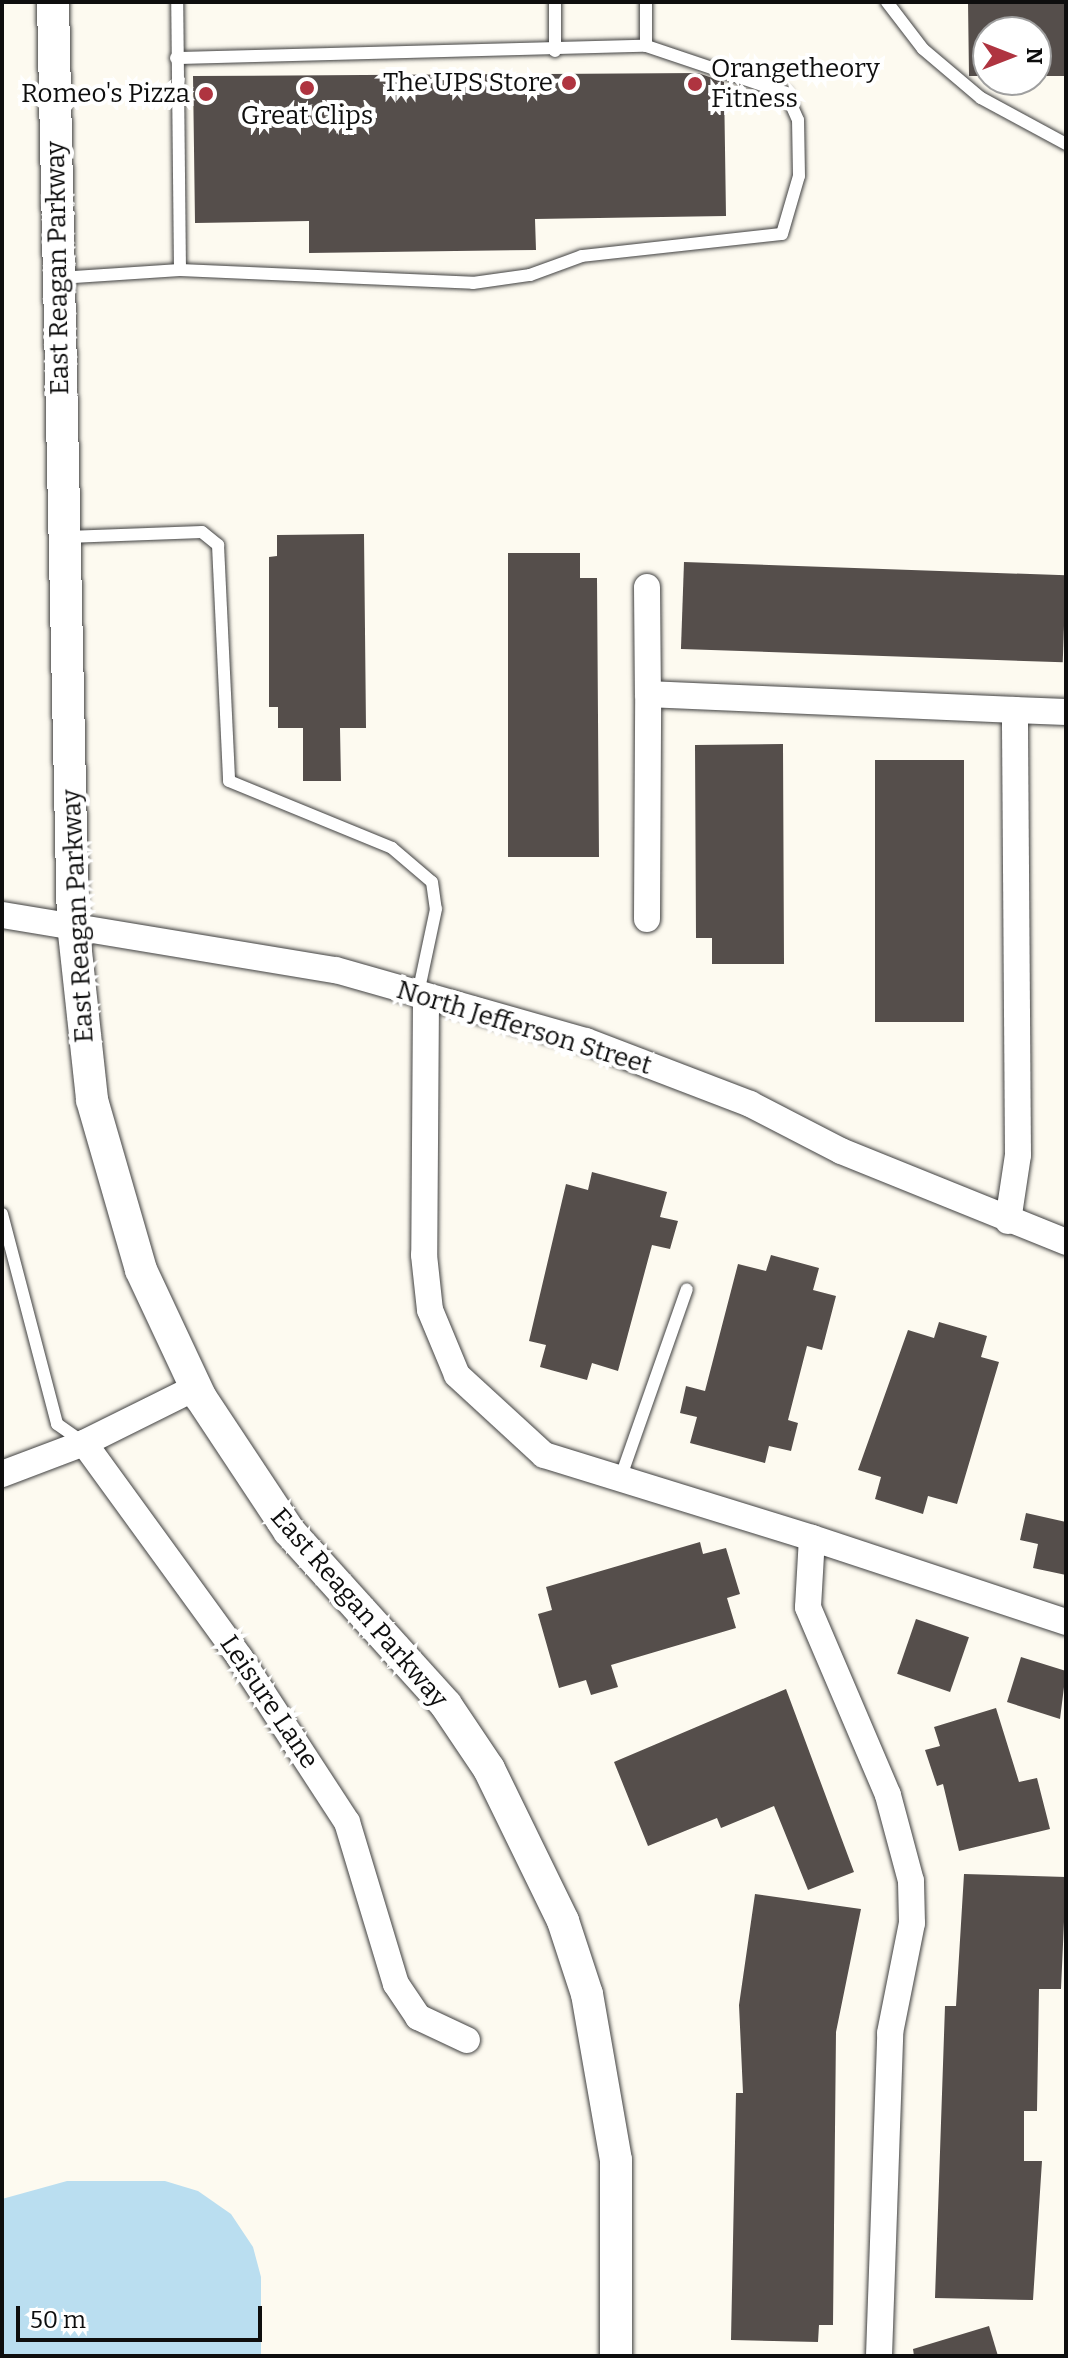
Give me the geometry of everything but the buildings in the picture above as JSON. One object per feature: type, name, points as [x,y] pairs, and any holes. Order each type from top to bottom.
[{"type":"street","name":"East Reagan Parkway","points":[[53,2],[55,278],[67,537],[73,924],[78,1013],[112,1186],[141,1270],[195,1388],[289,1531],[446,1705],[533,1850],[587,1994],[606,2084],[618,2206],[616,2356]]},
{"type":"street","points":[[647,587],[647,919]]},
{"type":"street","points":[[648,694],[1066,712]]},
{"type":"street","points":[[1008,1221],[1018,1155],[1015,710]]},
{"type":"street","name":"North Jefferson Street","points":[[2,915],[73,924],[336,970],[422,998],[586,1041],[708,1086],[1008,1221],[1066,1242]]},
{"type":"street","points":[[422,998],[430,1310],[457,1375],[499,1421],[544,1455],[812,1538],[1066,1622]]},
{"type":"street","points":[[2,1474],[84,1443],[195,1388]]},
{"type":"street","name":"Leisure Lane","points":[[84,1443],[240,1658],[347,1822],[396,1984],[418,2017],[467,2040]]},
{"type":"street","points":[[812,1538],[808,1607],[888,1795],[911,1881],[912,1923],[890,2033],[879,2356]]},
{"type":"lane","points":[[177,2],[180,270]]},
{"type":"lane","points":[[555,2],[555,51]]},
{"type":"lane","points":[[646,2],[646,46]]},
{"type":"lane","points":[[887,2],[923,49],[981,98],[1066,144]]},
{"type":"lane","points":[[55,278],[180,270],[473,283],[530,275],[582,256],[782,234],[799,176],[798,120],[786,93],[646,46],[555,51],[176,58]]},
{"type":"lane","points":[[67,537],[202,532],[218,545],[229,781],[392,848],[432,882],[436,909],[422,998]]},
{"type":"lane","points":[[2,1214],[57,1424],[84,1443]]},
{"type":"lane","points":[[620,1479],[687,1289]]},
{"type":"water","points":[[67,2181],[165,2181],[198,2191],[231,2214],[253,2247],[261,2277],[261,2356],[2,2356],[2,2199]]},
{"type":"place","name":"The UPS Store","points":[[569,83]]},
{"type":"place","name":"Orangetheory Fitness","points":[[695,84]]},
{"type":"place","name":"Great Clips","points":[[307,88]]},
{"type":"place","name":"Romeo's Pizza","points":[[206,94]]}]
